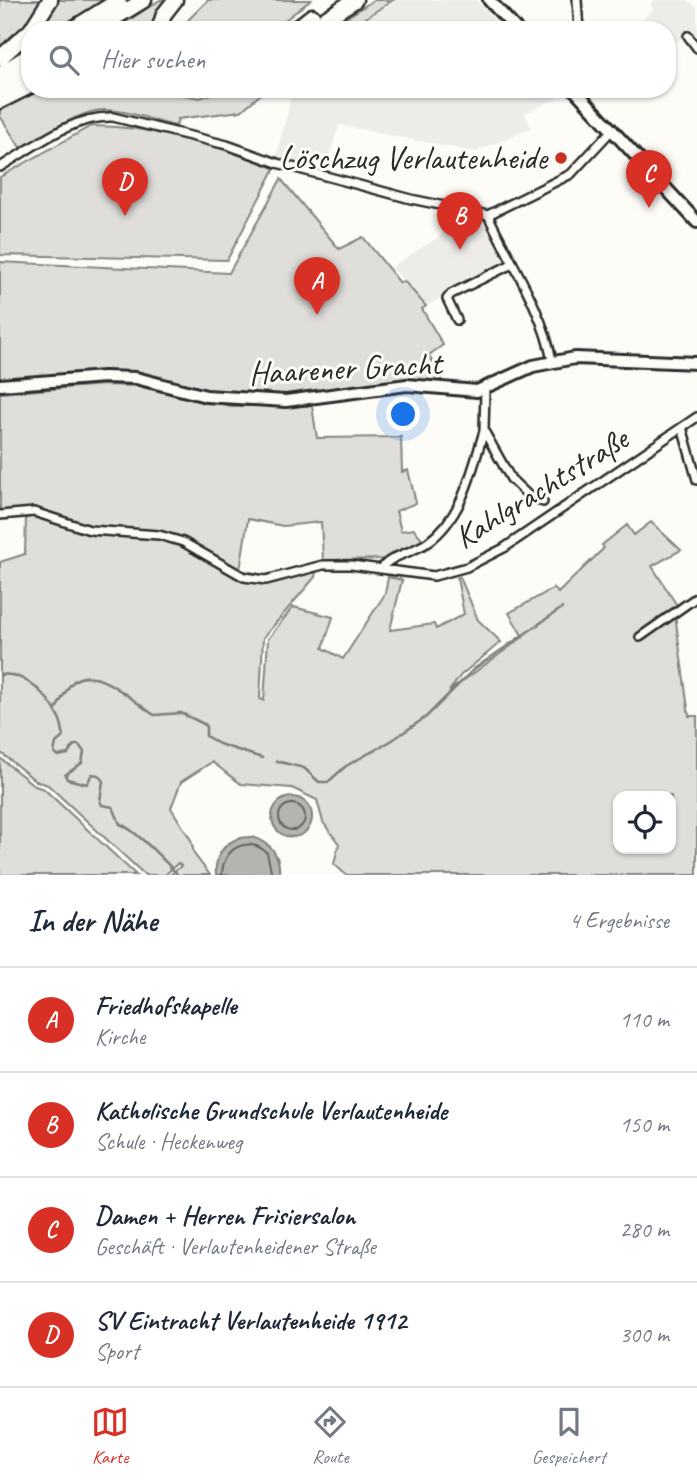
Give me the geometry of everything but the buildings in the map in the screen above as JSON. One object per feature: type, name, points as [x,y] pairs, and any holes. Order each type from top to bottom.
[{"type":"highway","points":[[36,21],[50,0]]},
{"type":"highway","points":[[85,21],[119,0]]},
{"type":"highway","points":[[110,21],[144,0]]},
{"type":"highway","points":[[162,21],[175,0]]},
{"type":"highway","points":[[307,21],[337,0]]},
{"type":"highway","points":[[322,21],[355,0]]},
{"type":"highway","points":[[0,58],[21,38]]},
{"type":"highway","points":[[0,74],[21,61]]},
{"type":"highway","points":[[0,88],[21,75]]},
{"type":"highway","points":[[0,101],[21,90]]},
{"type":"main road","points":[[489,0],[509,21]]},
{"type":"main road","points":[[582,98],[697,222]]},
{"type":"main road","points":[[485,389],[533,366],[552,361],[593,357],[697,363]]},
{"type":"main road","name":"Haarener Gracht","points":[[0,385],[135,378],[206,396],[286,401],[407,385],[485,389]]},
{"type":"street","points":[[579,21],[578,3],[586,0]]},
{"type":"street","points":[[688,36],[697,48]]},
{"type":"street","points":[[0,167],[75,124],[97,116],[113,117],[438,205],[488,215],[571,174],[612,130]]},
{"type":"street","points":[[488,215],[550,345],[552,361]]},
{"type":"street","points":[[457,320],[447,299],[451,294],[512,264]]},
{"type":"street","points":[[382,569],[386,562],[419,548],[446,527],[471,475],[484,431],[485,389]]},
{"type":"street","name":"Kahlgrachtstraße","points":[[0,516],[34,512],[90,530],[159,535],[183,542],[244,577],[266,580],[323,565],[434,576],[480,562],[697,417]]},
{"type":"street","points":[[682,427],[697,480]]},
{"type":"street","points":[[484,431],[511,479],[530,497],[543,502]]},
{"type":"street","points":[[640,637],[697,597]]},
{"type":"shaded area","points":[[0,0],[45,0],[34,21],[21,21],[21,34],[0,54]]},
{"type":"shaded area","points":[[56,0],[104,0],[70,21],[44,21]]},
{"type":"shaded area","points":[[160,0],[169,0],[159,21],[128,21]]},
{"type":"shaded area","points":[[208,0],[311,0],[284,21],[188,20]]},
{"type":"shaded area","points":[[374,0],[393,0],[361,21],[341,21]]},
{"type":"shaded area","points":[[393,0],[476,0],[495,21],[361,21]]},
{"type":"shaded area","points":[[655,0],[687,0],[697,7],[697,35],[690,31],[676,43],[676,21],[641,21],[654,9],[650,5]]},
{"type":"shaded area","points":[[21,95],[21,98],[256,98],[241,111],[178,119],[176,126],[125,112],[95,111],[66,122],[21,149],[0,116],[0,110]]},
{"type":"shaded area","points":[[289,98],[556,98],[525,113],[531,128],[475,152],[339,125],[325,171],[276,158],[291,99]]},
{"type":"shaded area","points":[[91,126],[138,129],[184,138],[275,168],[227,260],[0,255],[0,177]]},
{"type":"shaded area","points":[[281,179],[339,249],[363,237],[400,283],[404,281],[426,306],[422,309],[443,345],[429,355],[443,383],[407,381],[286,397],[207,392],[166,380],[0,381],[0,262],[229,273]]},
{"type":"shaded area","points":[[453,213],[493,230],[508,263],[426,306],[391,267],[439,237],[449,226]]},
{"type":"shaded area","points":[[104,385],[137,386],[231,406],[312,406],[317,438],[401,437],[402,472],[408,470],[416,503],[396,511],[401,531],[414,529],[425,542],[388,559],[323,560],[321,522],[283,526],[248,519],[240,570],[265,575],[266,578],[245,575],[183,540],[91,528],[35,509],[0,513],[0,393]]},
{"type":"shaded area","points":[[35,514],[56,521],[182,543],[216,565],[266,581],[316,570],[315,577],[263,638],[260,699],[264,701],[268,639],[293,607],[333,617],[323,648],[343,659],[385,594],[388,577],[402,580],[390,630],[434,624],[436,629],[464,614],[457,578],[460,577],[478,620],[501,642],[461,675],[449,691],[523,637],[509,613],[554,588],[558,593],[604,548],[602,545],[627,525],[634,535],[651,522],[681,550],[652,566],[678,607],[675,615],[689,716],[697,716],[697,875],[346,875],[334,864],[339,844],[323,822],[317,800],[292,788],[241,784],[212,762],[181,782],[171,808],[191,840],[194,854],[210,875],[170,875],[181,866],[178,863],[165,875],[145,875],[48,785],[36,781],[0,752],[0,562],[25,554],[26,516]]},
{"type":"shaded area","points":[[0,758],[35,786],[44,789],[136,875],[0,875]]},
{"type":"water","points":[[292,797],[300,798],[306,803],[311,809],[311,825],[306,831],[300,836],[292,837],[284,836],[278,831],[273,825],[272,817],[273,809],[278,803],[284,798]]},
{"type":"water","points":[[252,837],[265,842],[273,851],[278,862],[279,875],[216,875],[218,859],[225,847],[236,839]]},
{"type":"waterway","points":[[276,761],[304,768],[319,782],[328,782],[346,766],[391,741],[426,717],[474,669],[562,608]]},
{"type":"waterway","points":[[0,675],[22,678],[43,694],[62,727],[63,737],[56,743],[54,753],[58,756],[68,754],[74,745],[79,745],[84,752],[82,763],[65,775],[67,779],[87,784],[92,774],[98,775],[103,781],[100,801],[102,805],[113,807],[120,824],[142,839],[178,875]]},
{"type":"waterway","points":[[56,709],[71,684],[80,678],[90,677],[113,686],[154,715],[181,713],[206,725],[206,736],[219,744],[262,758]]},
{"type":"place","name":"Löschzug Verlautenheide","points":[[561,158]]},
{"type":"place","name":"Damen + Herren Frisiersalon","points":[[649,208]]},
{"type":"place","name":"SV Eintracht Verlautenheide 1912","points":[[125,216]]},
{"type":"place","name":"Katholische Grundschule Verlautenheide","points":[[460,250]]},
{"type":"place","name":"Friedhofskapelle","points":[[317,315]]}]
